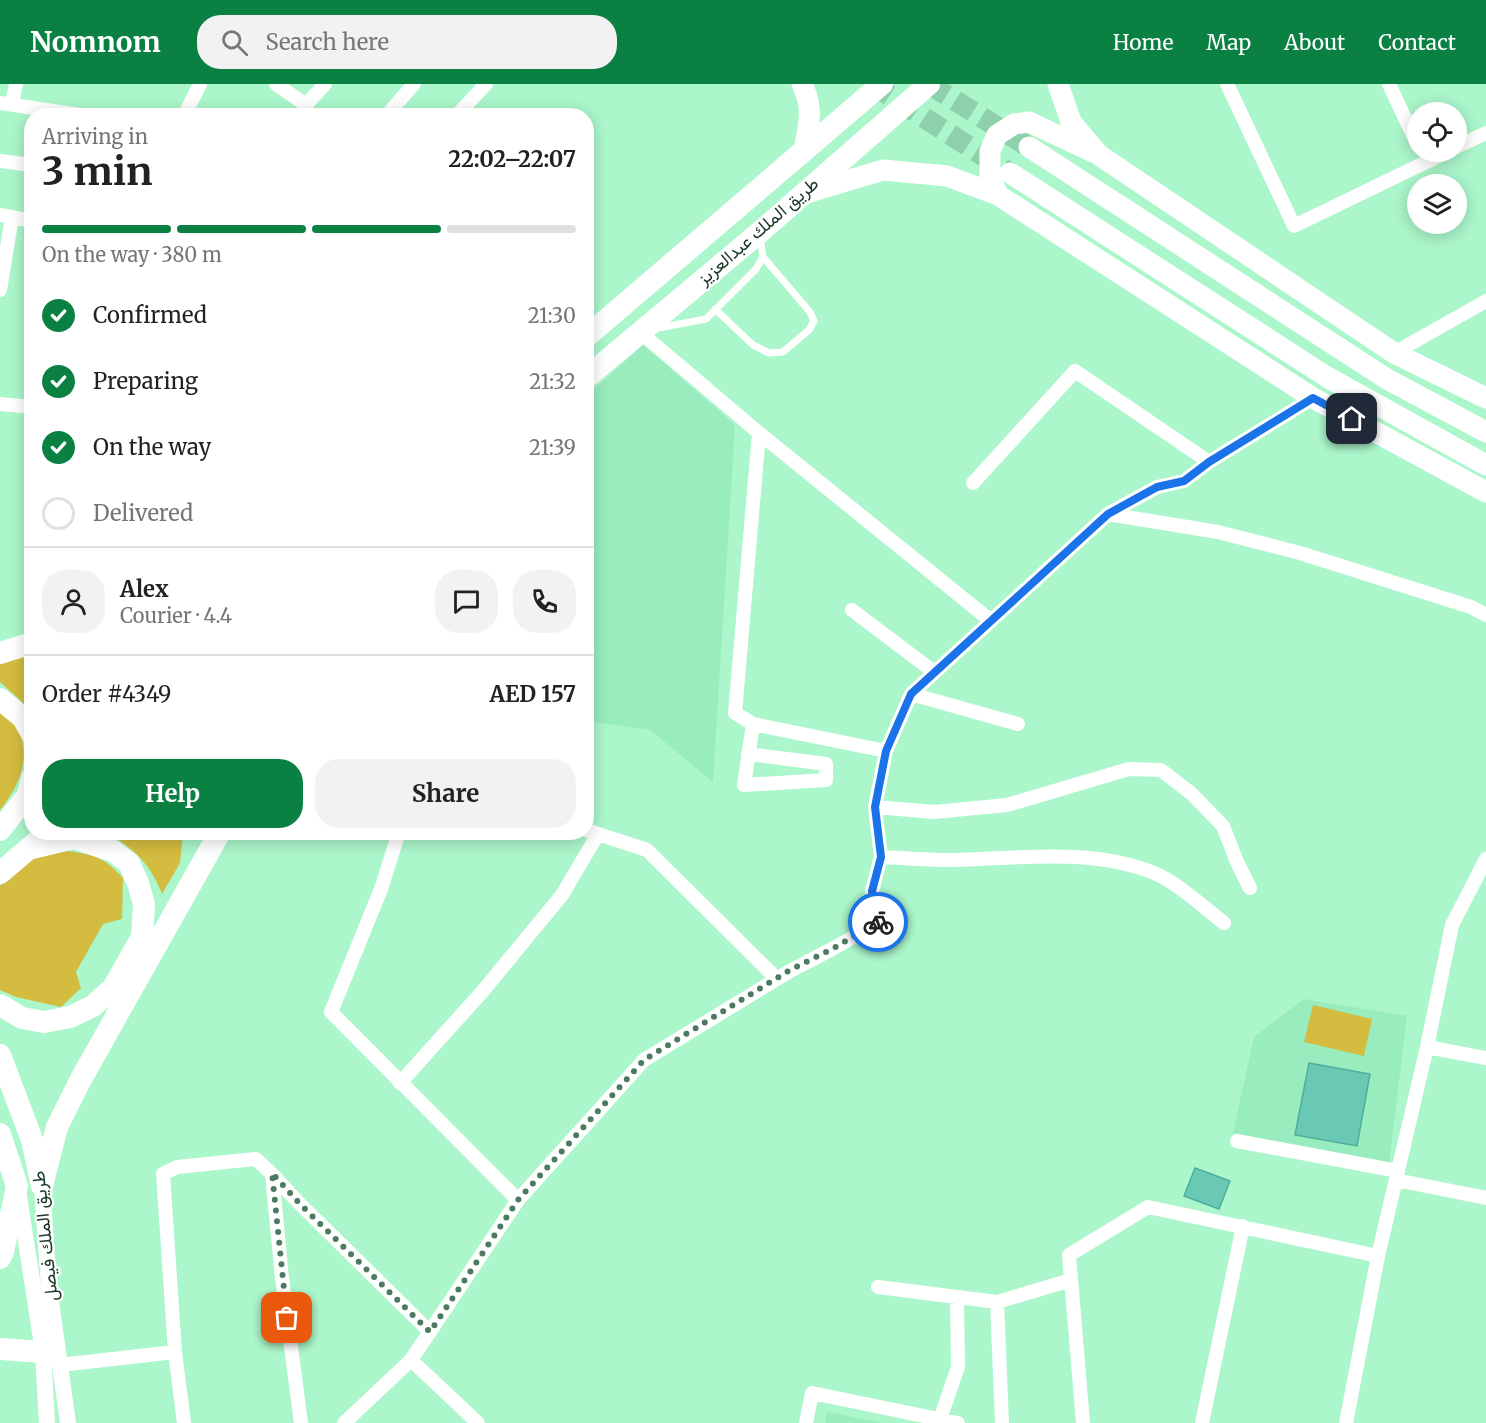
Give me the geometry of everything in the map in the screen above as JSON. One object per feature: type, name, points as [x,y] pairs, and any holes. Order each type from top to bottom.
[{"type":"highway","name":"طريق الملك عبدالعزيز","points":[[594,330],[882,84]]},
{"type":"highway","name":"طريق الملك عبدالعزيز","points":[[594,371],[760,232],[799,195],[929,84]]},
{"type":"highway","points":[[0,654],[24,646]]},
{"type":"highway","points":[[0,654],[24,650]]},
{"type":"highway","points":[[0,699],[24,720]]},
{"type":"highway","points":[[0,830],[24,800]]},
{"type":"highway","points":[[0,838],[24,818]]},
{"type":"highway","points":[[0,873],[38,840]]},
{"type":"highway","points":[[28,849],[66,840]]},
{"type":"highway","points":[[0,1005],[22,1018],[44,1022],[70,1017],[93,1006],[113,988],[142,937],[144,904],[129,863],[113,851],[80,840]]},
{"type":"highway","points":[[198,871],[200,840]]},
{"type":"highway","points":[[42,1186],[57,1127],[81,1079],[215,840]]},
{"type":"highway","name":"طريق الملك فيصل","points":[[0,1055],[32,1140],[42,1186]]},
{"type":"highway","points":[[0,1134],[17,1186],[0,1258]]},
{"type":"highway","points":[[0,1349],[51,1358]]},
{"type":"main road","points":[[802,84],[809,98],[811,117],[804,150]]},
{"type":"main road","points":[[1058,84],[1071,122],[1099,155]]},
{"type":"main road","points":[[998,195],[990,177],[990,151],[997,135],[1014,124],[1029,122],[1099,155],[1394,353],[1486,398]]},
{"type":"main road","points":[[1029,147],[1388,380],[1484,430]]},
{"type":"main road","points":[[799,195],[883,170],[947,176],[998,195],[1313,398],[1486,492]]},
{"type":"main road","points":[[1010,173],[1327,377],[1486,465]]},
{"type":"main road","points":[[1456,448],[1486,471]]},
{"type":"street","points":[[16,84],[6,104],[33,108]]},
{"type":"street","points":[[188,108],[200,84]]},
{"type":"street","points":[[276,84],[304,108]]},
{"type":"street","points":[[307,108],[325,84]]},
{"type":"street","points":[[393,108],[414,84]]},
{"type":"street","points":[[464,108],[486,84]]},
{"type":"street","points":[[1227,84],[1294,226],[1413,162]]},
{"type":"street","points":[[1389,84],[1407,122]]},
{"type":"street","points":[[1467,142],[1486,133]]},
{"type":"street","points":[[0,161],[24,164]]},
{"type":"street","points":[[0,290],[6,216],[24,219]]},
{"type":"street","points":[[1394,353],[1486,301]]},
{"type":"street","points":[[640,332],[759,433],[991,621]]},
{"type":"street","points":[[973,483],[1075,371],[1209,462]]},
{"type":"street","points":[[344,1423],[411,1360],[518,1200],[644,1060],[777,979],[879,922],[872,891],[881,857],[875,807],[886,751],[911,694],[1108,514],[1157,487],[1184,481],[1209,462],[1313,398]]},
{"type":"street","points":[[0,404],[24,406]]},
{"type":"street","points":[[759,433],[735,713],[753,724],[886,751]]},
{"type":"street","points":[[1108,514],[1218,532],[1300,553],[1472,607],[1486,615]]},
{"type":"street","points":[[852,610],[934,672]]},
{"type":"street","points":[[911,694],[1018,724]]},
{"type":"street","points":[[748,754],[826,764],[826,780],[744,785],[748,754],[753,724]]},
{"type":"street","points":[[875,807],[934,812],[1007,804],[1129,769],[1161,770],[1192,794],[1223,826],[1250,888]]},
{"type":"street","points":[[594,833],[647,850],[777,979]]},
{"type":"street","points":[[396,840],[381,889],[331,1012],[518,1200]]},
{"type":"street","points":[[400,1083],[482,992],[562,895],[588,840]]},
{"type":"street","points":[[881,857],[947,860],[1040,857],[1113,860],[1156,873],[1224,923]]},
{"type":"street","points":[[1346,1423],[1378,1256],[1427,1047],[1452,925],[1486,859]]},
{"type":"street","points":[[1427,1047],[1486,1058]]},
{"type":"street","points":[[1237,1141],[1486,1198]]},
{"type":"street","points":[[184,1423],[175,1352],[163,1174],[177,1167],[256,1159],[430,1332]]},
{"type":"street","points":[[272,1173],[282,1278],[301,1423]]},
{"type":"street","points":[[17,1186],[51,1358],[47,1423]]},
{"type":"street","name":"طريق الملك فيصل","points":[[42,1186],[51,1358],[68,1423]]},
{"type":"street","points":[[1083,1423],[1069,1255],[1148,1207],[1378,1256]]},
{"type":"street","points":[[1202,1423],[1244,1226]]},
{"type":"street","points":[[878,1287],[997,1302],[1071,1280]]},
{"type":"street","points":[[940,1419],[958,1367],[957,1297]]},
{"type":"street","points":[[997,1302],[1002,1423]]},
{"type":"street","points":[[51,1358],[175,1352]]},
{"type":"street","points":[[411,1360],[478,1423]]},
{"type":"street","points":[[806,1423],[812,1393],[958,1423]]},
{"type":"lane","points":[[716,309],[753,345],[769,353],[783,352],[809,330],[814,321],[810,312],[763,257],[760,232]]},
{"type":"lane","points":[[640,332],[706,319],[756,269],[763,257]]},
{"type":"shaded area","points":[[643,345],[735,425],[713,782],[650,730],[594,722],[594,390]]},
{"type":"shaded area","points":[[24,654],[24,704],[0,682],[0,662]]},
{"type":"shaded area","points":[[0,709],[17,726],[21,737],[23,760],[18,781],[0,810]]},
{"type":"shaded area","points":[[118,840],[182,840],[180,863],[162,894],[147,866]]},
{"type":"shaded area","points":[[67,851],[98,858],[110,865],[123,878],[122,919],[103,924],[76,972],[81,988],[61,1007],[16,997],[0,990],[0,886],[32,856]]},
{"type":"shaded area","points":[[1304,999],[1407,1015],[1389,1164],[1233,1133],[1254,1037]]},
{"type":"shaded area","points":[[1313,1005],[1372,1019],[1364,1056],[1304,1042]]},
{"type":"shaded area","points":[[827,1412],[883,1423],[825,1423]]},
{"type":"building","points":[[1309,1063],[1370,1074],[1357,1146],[1295,1135]]},
{"type":"building","points":[[1195,1168],[1230,1181],[1219,1209],[1184,1196]]},
{"type":"tunnel","points":[[872,84],[1010,173]]},
{"type":"tunnel","points":[[929,84],[1029,147]]},
{"type":"way so far","points":[[287,1318],[272,1173],[299,1203],[430,1332],[518,1200],[644,1060],[790,970],[878,922]]},
{"type":"route","points":[[878,922],[872,891],[881,857],[875,807],[886,751],[911,694],[1108,514],[1157,487],[1184,481],[1209,462],[1313,398],[1352,419]]}]
